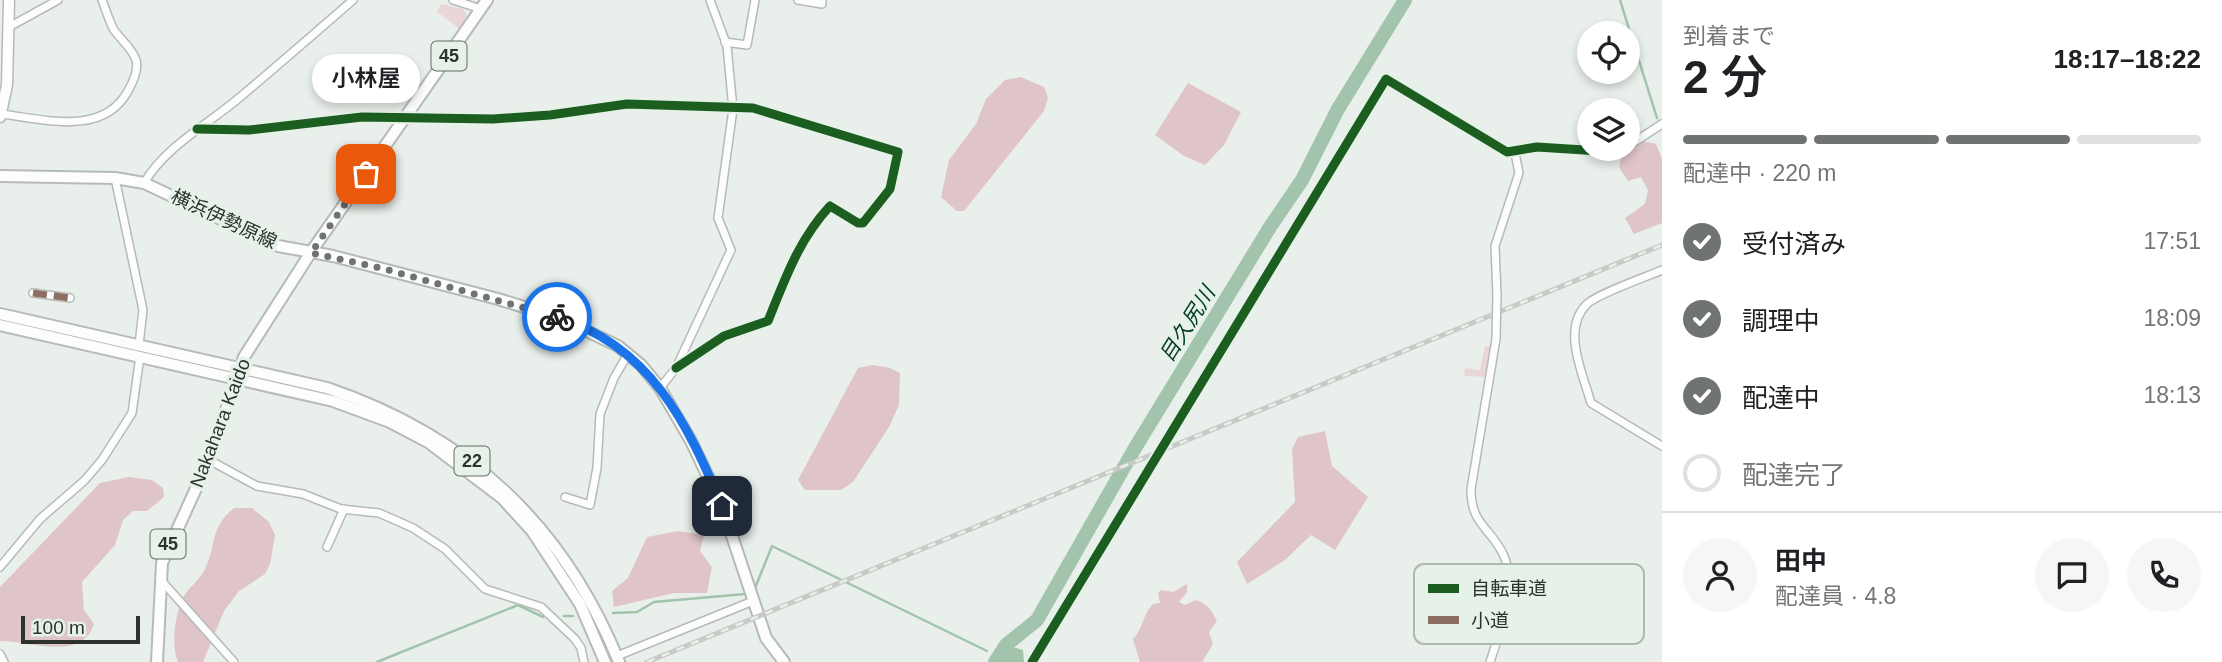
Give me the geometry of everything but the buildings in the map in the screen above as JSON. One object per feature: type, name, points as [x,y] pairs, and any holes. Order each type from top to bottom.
[{"type":"main road","name":"Nakahara Kaido","points":[[157,662],[160,579],[168,543],[209,460],[237,373],[251,345],[311,253],[484,5]]},
{"type":"main road","name":"横浜伊勢原線","points":[[0,176],[116,178],[144,183],[260,239],[381,268],[561,318],[592,331],[628,354],[660,388],[713,484],[766,638],[784,662]]},
{"type":"main road","name":"22","points":[[0,314],[237,373],[358,408],[428,442],[477,477],[509,506],[551,559],[580,604],[603,662]]},
{"type":"main road","name":"22","points":[[0,324],[139,350]]},
{"type":"main road","name":"22","points":[[237,373],[327,387],[362,400],[434,435],[480,466],[541,527],[590,601],[618,659]]},
{"type":"street","points":[[9,0],[7,85],[0,115],[76,122],[98,117],[120,103],[131,84],[137,65],[132,52],[112,26],[102,0]]},
{"type":"street","points":[[9,27],[58,0]]},
{"type":"street","points":[[144,183],[152,170],[197,129],[239,98],[353,0]]},
{"type":"street","points":[[453,0],[484,5]]},
{"type":"street","points":[[660,388],[676,368],[732,250],[718,218],[733,109],[725,42],[710,0]]},
{"type":"street","points":[[725,42],[747,45],[755,0]]},
{"type":"street","points":[[798,0],[822,4],[822,0]]},
{"type":"street","points":[[1032,662],[1386,79],[1476,134],[1515,153],[1536,147],[1577,150]]},
{"type":"street","points":[[197,129],[249,130],[362,117],[404,120],[550,115],[627,104],[752,108],[898,152],[890,189],[863,223],[858,223],[830,206],[815,222],[801,242],[768,321],[724,336],[676,368]]},
{"type":"street","points":[[1640,138],[1662,124]]},
{"type":"street","points":[[1507,564],[1503,554],[1477,523],[1471,503],[1471,489],[1496,339],[1495,246],[1519,173],[1515,153]]},
{"type":"street","points":[[0,567],[40,519],[84,481],[102,460],[132,413],[143,310],[116,178]]},
{"type":"street","points":[[1662,270],[1588,303],[1577,319],[1575,349],[1591,402],[1662,446]]},
{"type":"street","points":[[33,293],[70,298]]},
{"type":"street","points":[[565,497],[590,505],[597,468],[600,414],[614,377],[628,354]]},
{"type":"street","points":[[209,460],[257,486],[303,494],[344,509],[379,513],[413,528],[445,549],[485,589],[541,607],[575,639],[581,648],[584,662]]},
{"type":"street","points":[[327,547],[344,509]]},
{"type":"street","points":[[160,579],[234,662]]},
{"type":"street","points":[[618,659],[751,594]]},
{"type":"street","points":[[1489,662],[1495,644]]},
{"type":"street","points":[[0,654],[4,662]]},
{"type":"shaded area","points":[[441,4],[463,9],[467,14],[460,29],[437,12]]},
{"type":"shaded area","points":[[1021,77],[1044,87],[1048,98],[1044,111],[964,211],[957,211],[941,197],[949,160],[976,124],[986,99],[1005,80]]},
{"type":"shaded area","points":[[1188,83],[1241,112],[1224,145],[1205,165],[1184,156],[1155,135]]},
{"type":"shaded area","points":[[1640,143],[1656,144],[1662,159],[1662,223],[1634,234],[1625,218],[1645,204],[1648,190],[1641,177],[1628,181],[1619,167],[1620,161],[1640,161]]},
{"type":"shaded area","points":[[1485,346],[1493,347],[1488,377],[1464,376],[1465,368],[1480,370]]},
{"type":"shaded area","points":[[873,365],[900,373],[899,405],[889,427],[853,482],[841,490],[805,490],[798,480],[858,368]]},
{"type":"shaded area","points":[[1325,431],[1332,466],[1368,497],[1335,550],[1311,535],[1285,560],[1247,584],[1237,562],[1295,502],[1292,449],[1298,437]]},
{"type":"shaded area","points":[[129,477],[152,480],[163,488],[164,497],[147,511],[133,511],[123,520],[115,545],[82,582],[84,610],[94,624],[88,636],[78,643],[54,647],[0,641],[0,587],[100,483]]},
{"type":"shaded area","points":[[234,508],[252,508],[269,522],[275,535],[270,564],[265,574],[239,591],[224,611],[203,662],[178,662],[175,632],[181,602],[204,571],[217,530]]},
{"type":"shaded area","points":[[678,531],[704,535],[700,551],[712,567],[707,593],[674,593],[614,607],[612,591],[628,578],[647,537]]},
{"type":"shaded area","points":[[1187,584],[1187,592],[1179,602],[1185,605],[1196,600],[1209,608],[1217,621],[1209,632],[1213,644],[1202,662],[1140,662],[1133,639],[1153,604],[1160,603],[1158,593],[1161,590],[1173,592]]},
{"type":"shaded area","points":[[1006,645],[1023,650],[1024,662],[989,662],[997,647]]},
{"type":"waterway","name":"目久尻川","points":[[995,662],[1006,645],[1037,620],[1135,448],[1270,227],[1302,180],[1338,109],[1405,0]]},
{"type":"waterway","points":[[1620,0],[1657,118]]},
{"type":"waterway","points":[[755,588],[772,546],[987,651]]},
{"type":"waterway","points":[[613,613],[637,612],[654,602],[745,594]]},
{"type":"waterway","points":[[377,662],[518,605],[543,617]]},
{"type":"waterway","points":[[564,616],[573,616]]},
{"type":"railway","points":[[647,662],[1662,245]]},
{"type":"marked path","points":[[33,293],[70,298]]},
{"type":"cycle path","points":[[1032,662],[1386,79],[1507,152],[1537,147],[1577,150]]},
{"type":"cycle path","points":[[197,129],[249,130],[362,117],[493,119],[550,115],[627,104],[753,108],[898,152],[890,189],[863,223],[858,223],[830,206],[819,219],[794,260],[768,321],[724,336],[676,368]]},
{"type":"way so far","points":[[366,174],[311,253],[381,268],[557,317]]},
{"type":"place","name":"小林屋","points":[[366,174]]},
{"type":"route","points":[[557,317],[592,331],[618,346],[641,365],[662,391],[681,423],[722,506]]}]
